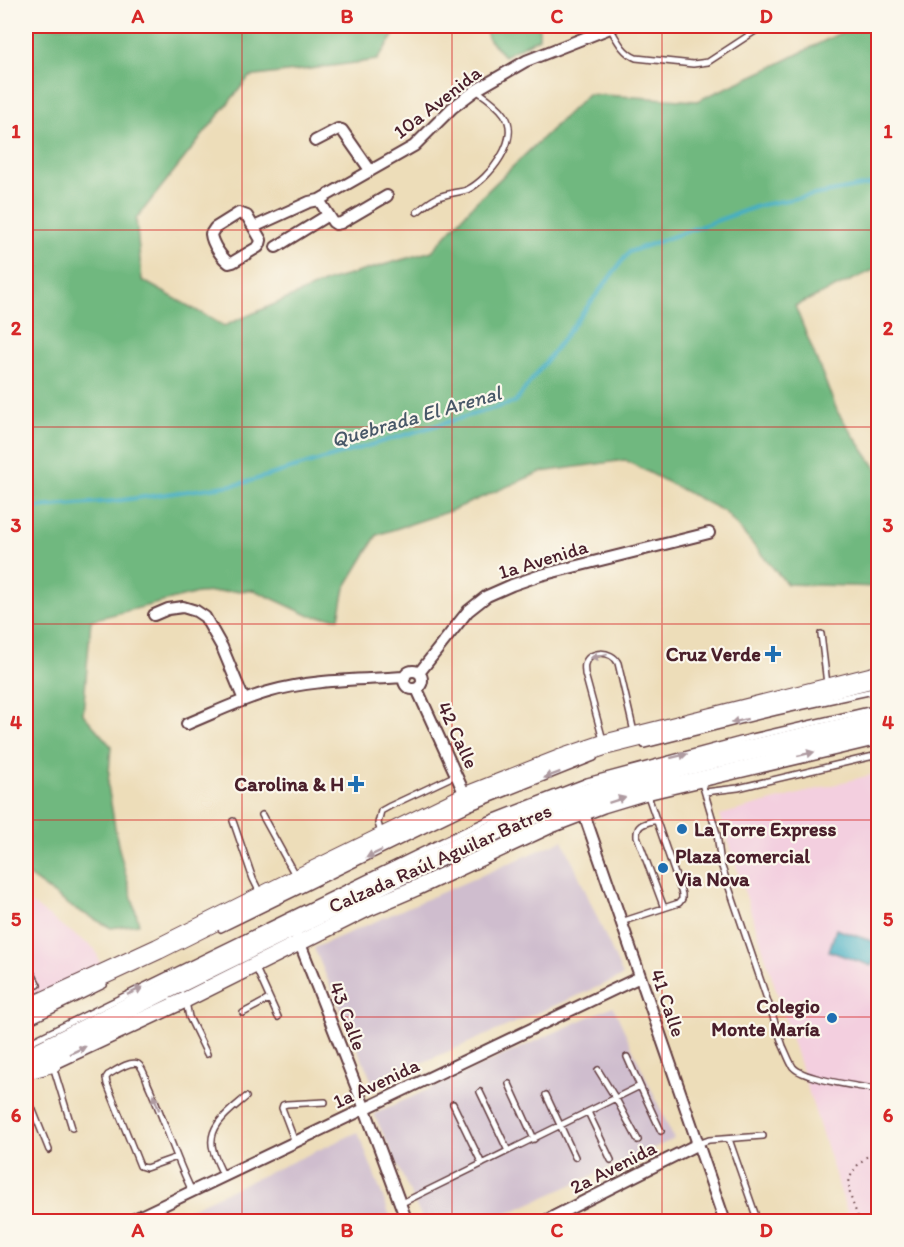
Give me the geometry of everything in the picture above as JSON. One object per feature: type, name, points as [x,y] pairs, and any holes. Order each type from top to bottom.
[{"type":"highway","name":"Calzada Raúl Aguilar Batres","points":[[26,1010],[148,953],[466,796],[560,760],[636,742],[879,676]]},
{"type":"highway","name":"Calzada Raúl Aguilar Batres","points":[[26,1059],[296,934],[488,833],[580,804],[692,764],[879,720]]},
{"type":"highway","points":[[26,1070],[52,1062]]},
{"type":"street","name":"10a Avenida","points":[[254,227],[309,202],[319,200],[414,146],[452,108],[476,90],[526,62],[612,27]]},
{"type":"street","points":[[315,141],[338,129],[342,130],[370,170]]},
{"type":"street","points":[[319,200],[336,224],[387,196]]},
{"type":"street","points":[[239,213],[247,216],[254,227],[261,240],[260,244],[230,263],[225,260],[211,239],[212,231],[239,213]]},
{"type":"street","points":[[276,247],[328,215]]},
{"type":"street","name":"1a Avenida","points":[[419,673],[468,611],[487,596],[542,575],[709,533]]},
{"type":"street","points":[[154,615],[168,609],[183,607],[205,617],[222,647],[244,700]]},
{"type":"street","points":[[409,672],[419,673],[422,682],[417,689],[409,689],[404,683],[405,677],[409,672]]},
{"type":"street","points":[[187,724],[244,700],[294,686],[405,677]]},
{"type":"street","name":"42 Calle","points":[[417,689],[466,796]]},
{"type":"street","points":[[580,804],[703,785],[879,737]]},
{"type":"street","name":"41 Calle","points":[[580,804],[725,1221]]},
{"type":"street","points":[[26,1075],[254,965],[296,934]]},
{"type":"street","name":"43 Calle","points":[[296,934],[407,1221]]},
{"type":"street","name":"1a Avenida","points":[[128,1221],[639,977]]},
{"type":"street","name":"2a Avenida","points":[[543,1221],[698,1144]]},
{"type":"lane","points":[[612,27],[618,42],[629,55],[636,58],[693,64],[708,62],[763,26]]},
{"type":"lane","points":[[417,212],[434,199],[460,192],[474,185],[486,175],[505,150],[510,129],[504,114],[489,98],[476,90]]},
{"type":"lane","points":[[821,634],[828,689]]},
{"type":"lane","points":[[218,930],[471,807],[603,750],[585,675],[586,662],[596,655],[606,653],[616,658],[636,742],[879,690]]},
{"type":"lane","points":[[26,1044],[434,845],[487,820],[563,789],[669,758],[879,708]]},
{"type":"lane","points":[[879,755],[738,788],[703,785],[717,834],[722,864],[783,1046],[794,1068],[805,1075],[879,1090]]},
{"type":"lane","points":[[383,838],[378,823],[381,811],[456,775]]},
{"type":"lane","points":[[621,922],[679,903],[682,899],[646,792]]},
{"type":"lane","points":[[262,815],[298,879]]},
{"type":"lane","points":[[656,820],[640,825],[636,830],[664,908]]},
{"type":"lane","points":[[233,821],[253,879],[262,897]]},
{"type":"lane","points":[[254,965],[278,1017]]},
{"type":"lane","points":[[26,968],[38,985]]},
{"type":"lane","points":[[26,1023],[111,981]]},
{"type":"lane","points":[[243,1013],[269,999]]},
{"type":"lane","points":[[185,1000],[189,1017],[207,1054]]},
{"type":"lane","points":[[627,1057],[661,1131]]},
{"type":"lane","points":[[52,1062],[72,1128]]},
{"type":"lane","points":[[177,1157],[146,1168],[140,1166],[107,1084],[108,1075],[129,1064],[136,1063],[140,1066],[192,1191]]},
{"type":"lane","points":[[598,1070],[638,1140]]},
{"type":"lane","points":[[509,1084],[534,1138]]},
{"type":"lane","points":[[400,1204],[640,1086]]},
{"type":"lane","points":[[480,1092],[508,1151]]},
{"type":"lane","points":[[26,1093],[49,1150]]},
{"type":"lane","points":[[546,1095],[575,1157]]},
{"type":"lane","points":[[224,1177],[212,1149],[214,1131],[218,1122],[246,1097]]},
{"type":"lane","points":[[295,1142],[283,1114],[283,1105],[325,1102]]},
{"type":"lane","points":[[453,1104],[482,1164]]},
{"type":"lane","points":[[588,1112],[611,1160]]},
{"type":"lane","points":[[698,1144],[709,1140],[763,1136]]},
{"type":"lane","points":[[729,1139],[758,1221]]},
{"type":"path","points":[[860,1221],[849,1186],[850,1177],[866,1157],[879,1148]]},
{"type":"shaded area","name":"Colegio Monte María","points":[[878,773],[878,1221],[850,1221],[720,815]]},
{"type":"shaded area","points":[[563,840],[623,976],[373,1084],[314,948]]},
{"type":"shaded area","points":[[26,900],[95,949],[104,974],[26,1005]]},
{"type":"shaded area","points":[[613,1006],[674,1139],[491,1221],[423,1221],[374,1114]]},
{"type":"shaded area","points":[[358,1132],[392,1221],[162,1221]]},
{"type":"green space","points":[[26,26],[400,26],[377,60],[249,77],[136,219],[142,280],[224,326],[328,281],[432,251],[473,205],[588,94],[697,101],[844,31],[878,28],[878,268],[795,306],[838,413],[878,471],[878,587],[787,584],[725,512],[625,460],[541,472],[450,511],[377,535],[345,588],[339,618],[310,616],[254,590],[198,593],[91,620],[83,714],[111,746],[108,786],[118,845],[139,924],[111,928],[72,907],[26,874]]},
{"type":"green space","points":[[484,26],[539,26],[539,38],[504,56],[489,40]]},
{"type":"water","points":[[836,929],[878,943],[872,966],[829,951]]},
{"type":"waterway","name":"Quebrada El Arenal","points":[[26,508],[115,501],[240,484],[515,402],[629,252],[761,205],[878,183]]},
{"type":"place","name":"Cruz Verde","points":[[773,654]]},
{"type":"place","name":"Carolina & H","points":[[356,784]]},
{"type":"place","name":"La Torre Express","points":[[682,829]]},
{"type":"place","name":"Plaza comercial Via Nova","points":[[663,868]]},
{"type":"place","name":"Colegio Monte María","points":[[832,1018]]}]
